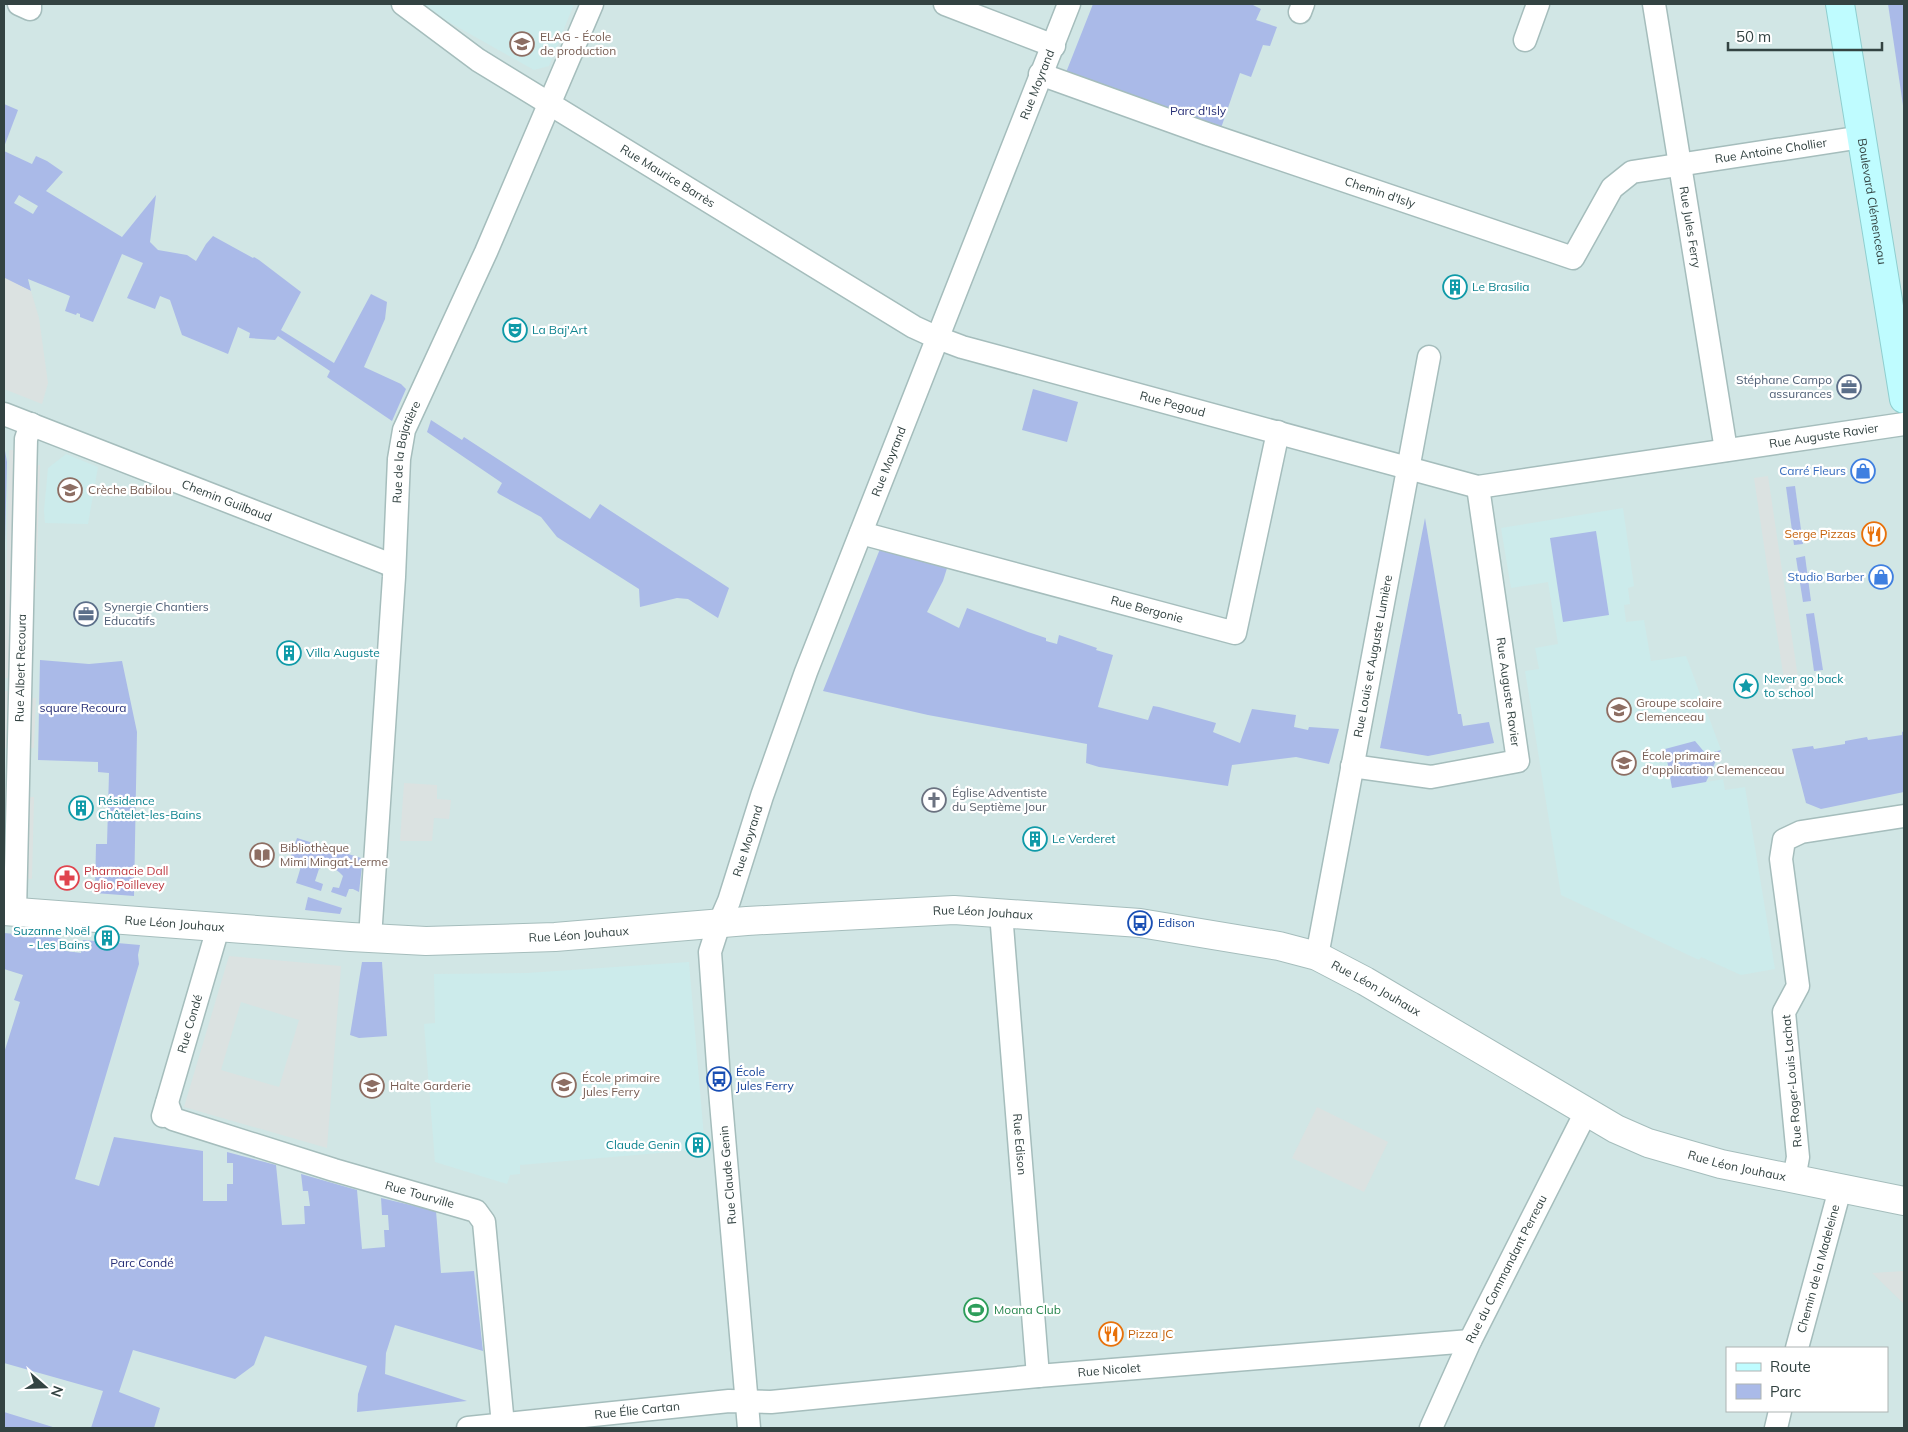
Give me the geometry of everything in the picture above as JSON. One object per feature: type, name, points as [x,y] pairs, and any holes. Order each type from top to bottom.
[{"type":"main road","name":"Boulevard Clémenceau","points":[[1840,4],[1904,399]]},
{"type":"street","name":"Rue Maurice Barrès","points":[[403,4],[478,60],[914,327],[938,338]]},
{"type":"street","name":"Rue de la Bajatière","points":[[370,938],[399,459],[404,430],[486,252],[592,4]]},
{"type":"street","points":[[944,4],[1054,46]]},
{"type":"street","name":"Rue Moyrand","points":[[719,924],[729,901],[762,796],[806,672],[1069,4]]},
{"type":"street","points":[[1524,40],[1538,4]]},
{"type":"street","name":"Rue Jules Ferry","points":[[1654,4],[1726,450]]},
{"type":"street","name":"Chemin d'Isly","points":[[1040,74],[1216,137],[1573,258],[1612,188],[1632,172],[1680,164]]},
{"type":"street","name":"Rue Antoine Chollier","points":[[1680,164],[1862,137]]},
{"type":"street","name":"Rue Pegoud","points":[[938,338],[971,349],[1407,468]]},
{"type":"street","name":"Rue Louis et Auguste Lumière","points":[[1317,956],[1429,357]]},
{"type":"street","name":"Chemin Guilbaud","points":[[4,414],[394,566]]},
{"type":"street","name":"Rue Albert Recoura","points":[[9,912],[26,440],[31,424]]},
{"type":"street","name":"Rue Auguste Ravier","points":[[1407,468],[1478,486],[1904,424]]},
{"type":"street","name":"Rue Bergonie","points":[[861,533],[1235,632],[1278,432]]},
{"type":"street","name":"Rue Auguste Ravier","points":[[1352,766],[1431,777],[1518,761],[1478,486]]},
{"type":"street","name":"Rue Roger-Louis Lachat","points":[[1794,1179],[1798,1157],[1784,1012],[1798,986],[1781,860],[1784,840],[1801,832],[1904,816]]},
{"type":"street","name":"Rue Léon Jouhaux","points":[[9,912],[426,941],[555,937],[719,924],[944,910],[1121,920],[1279,946],[1317,956],[1365,981],[1616,1129],[1648,1143],[1721,1164],[1904,1201]]},
{"type":"street","name":"Rue Edison","points":[[1001,913],[1038,1376]]},
{"type":"street","name":"Rue Claude Genin","points":[[719,924],[710,952],[749,1428]]},
{"type":"street","name":"Rue Condé","points":[[165,1111],[218,928]]},
{"type":"street","name":"Rue Tourville","points":[[165,1111],[173,1119],[334,1170],[476,1211],[484,1222],[503,1425]]},
{"type":"street","name":"Rue du Commandant Perreau","points":[[1431,1428],[1470,1341],[1586,1112]]},
{"type":"street","name":"Chemin de la Madeleine","points":[[1797,1347],[1840,1189]]},
{"type":"street","name":"Rue Nicolet","points":[[747,1402],[771,1402],[1038,1376],[1470,1341]]},
{"type":"street","name":"Rue Élie Cartan","points":[[468,1428],[729,1401],[747,1402]]},
{"type":"street","points":[[1776,1428],[1780,1412]]},
{"type":"shaded area","points":[[4,4],[1904,4],[1904,1428],[4,1428]],"holes":[[[867,929],[522,938],[725,932]]]},
{"type":"shaded area","name":"ELAG - École de production","points":[[424,4],[574,4],[549,66],[534,70],[447,21]]},
{"type":"shaded area","points":[[5,278],[31,291],[39,318],[48,383],[42,404],[4,389]]},
{"type":"shaded area","points":[[9,450],[16,450],[11,678],[4,678]]},
{"type":"shaded area","name":"Crèche Babilou","points":[[66,454],[98,467],[88,524],[45,523],[44,511],[48,468]]},
{"type":"shaded area","points":[[33,465],[40,465],[36,589],[30,589]]},
{"type":"shaded area","points":[[1768,476],[1800,691],[1786,694],[1754,478]]},
{"type":"shaded area","name":"Groupe scolaire Clemenceau","points":[[1623,508],[1634,586],[1628,588],[1630,604],[1624,605],[1626,622],[1644,620],[1651,661],[1686,656],[1721,750],[1707,782],[1723,779],[1725,790],[1745,787],[1775,969],[1741,975],[1701,957],[1699,960],[1561,895],[1525,671],[1539,669],[1535,648],[1558,644],[1548,582],[1511,588],[1501,528]]},
{"type":"shaded area","points":[[4,691],[10,691],[8,748],[4,748]]},
{"type":"shaded area","points":[[29,698],[36,698],[34,748],[27,748]]},
{"type":"shaded area","points":[[404,783],[437,785],[437,799],[451,800],[449,819],[434,818],[432,841],[400,841]]},
{"type":"shaded area","points":[[4,787],[9,787],[5,880],[4,880]]},
{"type":"shaded area","points":[[27,797],[34,797],[32,879],[24,878]]},
{"type":"shaded area","points":[[229,956],[341,966],[327,1148],[184,1107]],"holes":[[[241,1002],[299,1020],[279,1087],[221,1070]]]},
{"type":"shaded area","name":"École primaire Jules Ferry","points":[[689,962],[705,1149],[520,1165],[520,1174],[510,1175],[507,1184],[435,1162],[424,1024],[435,1023],[434,974],[527,973]]},
{"type":"shaded area","points":[[1317,1107],[1388,1142],[1364,1192],[1292,1158]]},
{"type":"shaded area","points":[[1904,1271],[1904,1304],[1872,1273]]},
{"type":"green space","name":"Parc d'Isly","points":[[1093,4],[1251,4],[1261,9],[1256,20],[1277,27],[1270,46],[1263,45],[1251,77],[1240,73],[1220,131],[1065,75]]},
{"type":"green space","points":[[1888,4],[1904,4],[1904,112]]},
{"type":"green space","points":[[4,104],[18,110],[4,147]]},
{"type":"green space","points":[[4,151],[32,164],[36,156],[63,172],[46,191],[122,237],[156,195],[150,242],[158,250],[187,255],[196,261],[213,236],[259,260],[301,292],[281,330],[334,363],[371,294],[387,302],[385,319],[364,367],[401,384],[406,389],[392,421],[327,377],[330,371],[278,336],[275,340],[249,338],[250,333],[238,327],[228,354],[182,335],[170,300],[160,296],[155,309],[127,298],[143,263],[122,254],[93,322],[80,317],[80,314],[77,313],[76,315],[65,311],[70,296],[28,279],[31,291],[4,280]],"holes":[[[19,195],[38,206],[33,214],[14,203]]]},
{"type":"green space","points":[[1033,389],[1078,402],[1067,442],[1022,430]]},
{"type":"green space","points":[[431,420],[462,440],[464,437],[590,519],[600,504],[729,588],[718,618],[688,599],[677,598],[640,607],[639,589],[557,537],[541,517],[499,494],[497,492],[502,483],[427,432]]},
{"type":"green space","points":[[4,445],[7,462],[4,584]]},
{"type":"green space","points":[[1795,486],[1803,544],[1794,545],[1786,487]]},
{"type":"green space","points":[[1425,518],[1458,714],[1461,714],[1463,726],[1489,722],[1494,743],[1428,756],[1380,748]]},
{"type":"green space","points":[[1596,531],[1609,615],[1563,622],[1550,538]]},
{"type":"green space","points":[[882,544],[948,565],[943,581],[927,612],[959,628],[967,608],[1046,638],[1046,641],[1057,644],[1059,635],[1113,655],[1098,707],[1148,720],[1153,706],[1159,707],[1216,723],[1213,732],[1240,743],[1252,709],[1296,715],[1294,727],[1308,730],[1309,727],[1339,729],[1329,764],[1296,757],[1232,765],[1228,786],[1099,767],[1086,763],[1087,744],[928,715],[823,691]]},
{"type":"green space","points":[[1805,556],[1811,601],[1803,602],[1796,558]]},
{"type":"green space","points":[[1814,613],[1823,670],[1814,671],[1806,614]]},
{"type":"green space","name":"square Recoura","points":[[40,660],[89,664],[122,661],[137,732],[134,896],[95,893],[96,844],[107,844],[109,773],[98,772],[98,762],[38,760]]},
{"type":"green space","points":[[1904,731],[1904,792],[1821,809],[1806,803],[1792,749],[1813,746],[1814,749],[1845,744],[1845,741],[1867,737],[1868,740],[1902,735]]},
{"type":"green space","points":[[1695,741],[1706,754],[1721,750],[1706,782],[1672,788],[1665,749]]},
{"type":"green space","points":[[297,838],[361,858],[359,892],[349,889],[346,897],[331,892],[333,887],[339,888],[343,876],[335,869],[329,867],[319,869],[315,881],[323,884],[321,891],[296,883],[302,863],[290,859]]},
{"type":"green space","points":[[308,897],[342,908],[340,914],[305,910]]},
{"type":"green space","name":"Parc Condé","points":[[4,933],[61,938],[59,950],[81,953],[83,940],[140,945],[139,964],[75,1179],[99,1186],[114,1137],[203,1151],[203,1201],[227,1201],[227,1184],[233,1184],[233,1163],[227,1163],[227,1152],[276,1165],[282,1225],[305,1224],[304,1206],[310,1206],[308,1191],[303,1191],[301,1174],[357,1190],[362,1249],[385,1247],[384,1230],[389,1230],[388,1215],[382,1215],[381,1198],[436,1211],[441,1273],[474,1271],[483,1351],[395,1325],[386,1353],[385,1374],[467,1401],[357,1412],[358,1394],[367,1366],[265,1336],[254,1365],[235,1379],[133,1350],[119,1392],[160,1408],[154,1428],[91,1428],[103,1391],[4,1363],[4,1053],[20,1002],[14,1000],[23,975],[4,969]]},
{"type":"green space","points":[[362,962],[382,962],[387,1036],[359,1038],[350,1035]]},
{"type":"green space","points":[[4,1412],[56,1428],[4,1428]]},
{"type":"place","name":"ELAG - École de production","points":[[522,44]]},
{"type":"place","name":"Le Brasilia","points":[[1455,287]]},
{"type":"place","name":"La Baj'Art","points":[[515,330]]},
{"type":"place","name":"Stéphane Campo assurances","points":[[1849,387]]},
{"type":"place","name":"Carré Fleurs","points":[[1863,471]]},
{"type":"place","name":"Crèche Babilou","points":[[70,490]]},
{"type":"place","name":"Serge Pizzas","points":[[1874,534]]},
{"type":"place","name":"Studio Barber","points":[[1881,577]]},
{"type":"place","name":"Synergie Chantiers Educatifs","points":[[86,614]]},
{"type":"place","name":"Villa Auguste","points":[[289,653]]},
{"type":"place","name":"Never go back to school","points":[[1746,686]]},
{"type":"place","name":"Groupe scolaire Clemenceau","points":[[1619,710]]},
{"type":"place","name":"École primaire d'application Clemenceau","points":[[1624,763]]},
{"type":"place","name":"Église Adventiste du Septième Jour","points":[[934,800]]},
{"type":"place","name":"Résidence Châtelet-les-Bains","points":[[81,808]]},
{"type":"place","name":"Le Verderet","points":[[1035,839]]},
{"type":"place","name":"Bibliothèque Mimi Mingat-Lerme","points":[[262,855]]},
{"type":"place","name":"Pharmacie Dall Oglio Poillevey","points":[[67,878]]},
{"type":"place","name":"Edison","points":[[1140,923]]},
{"type":"place","name":"Suzanne Noël - Les Bains","points":[[107,938]]},
{"type":"place","name":"École Jules Ferry","points":[[719,1079]]},
{"type":"place","name":"École primaire Jules Ferry","points":[[564,1085]]},
{"type":"place","name":"Halte Garderie","points":[[372,1086]]},
{"type":"place","name":"Claude Genin","points":[[698,1145]]},
{"type":"place","name":"Moana Club","points":[[976,1310]]},
{"type":"place","name":"Pizza JC","points":[[1111,1334]]}]
